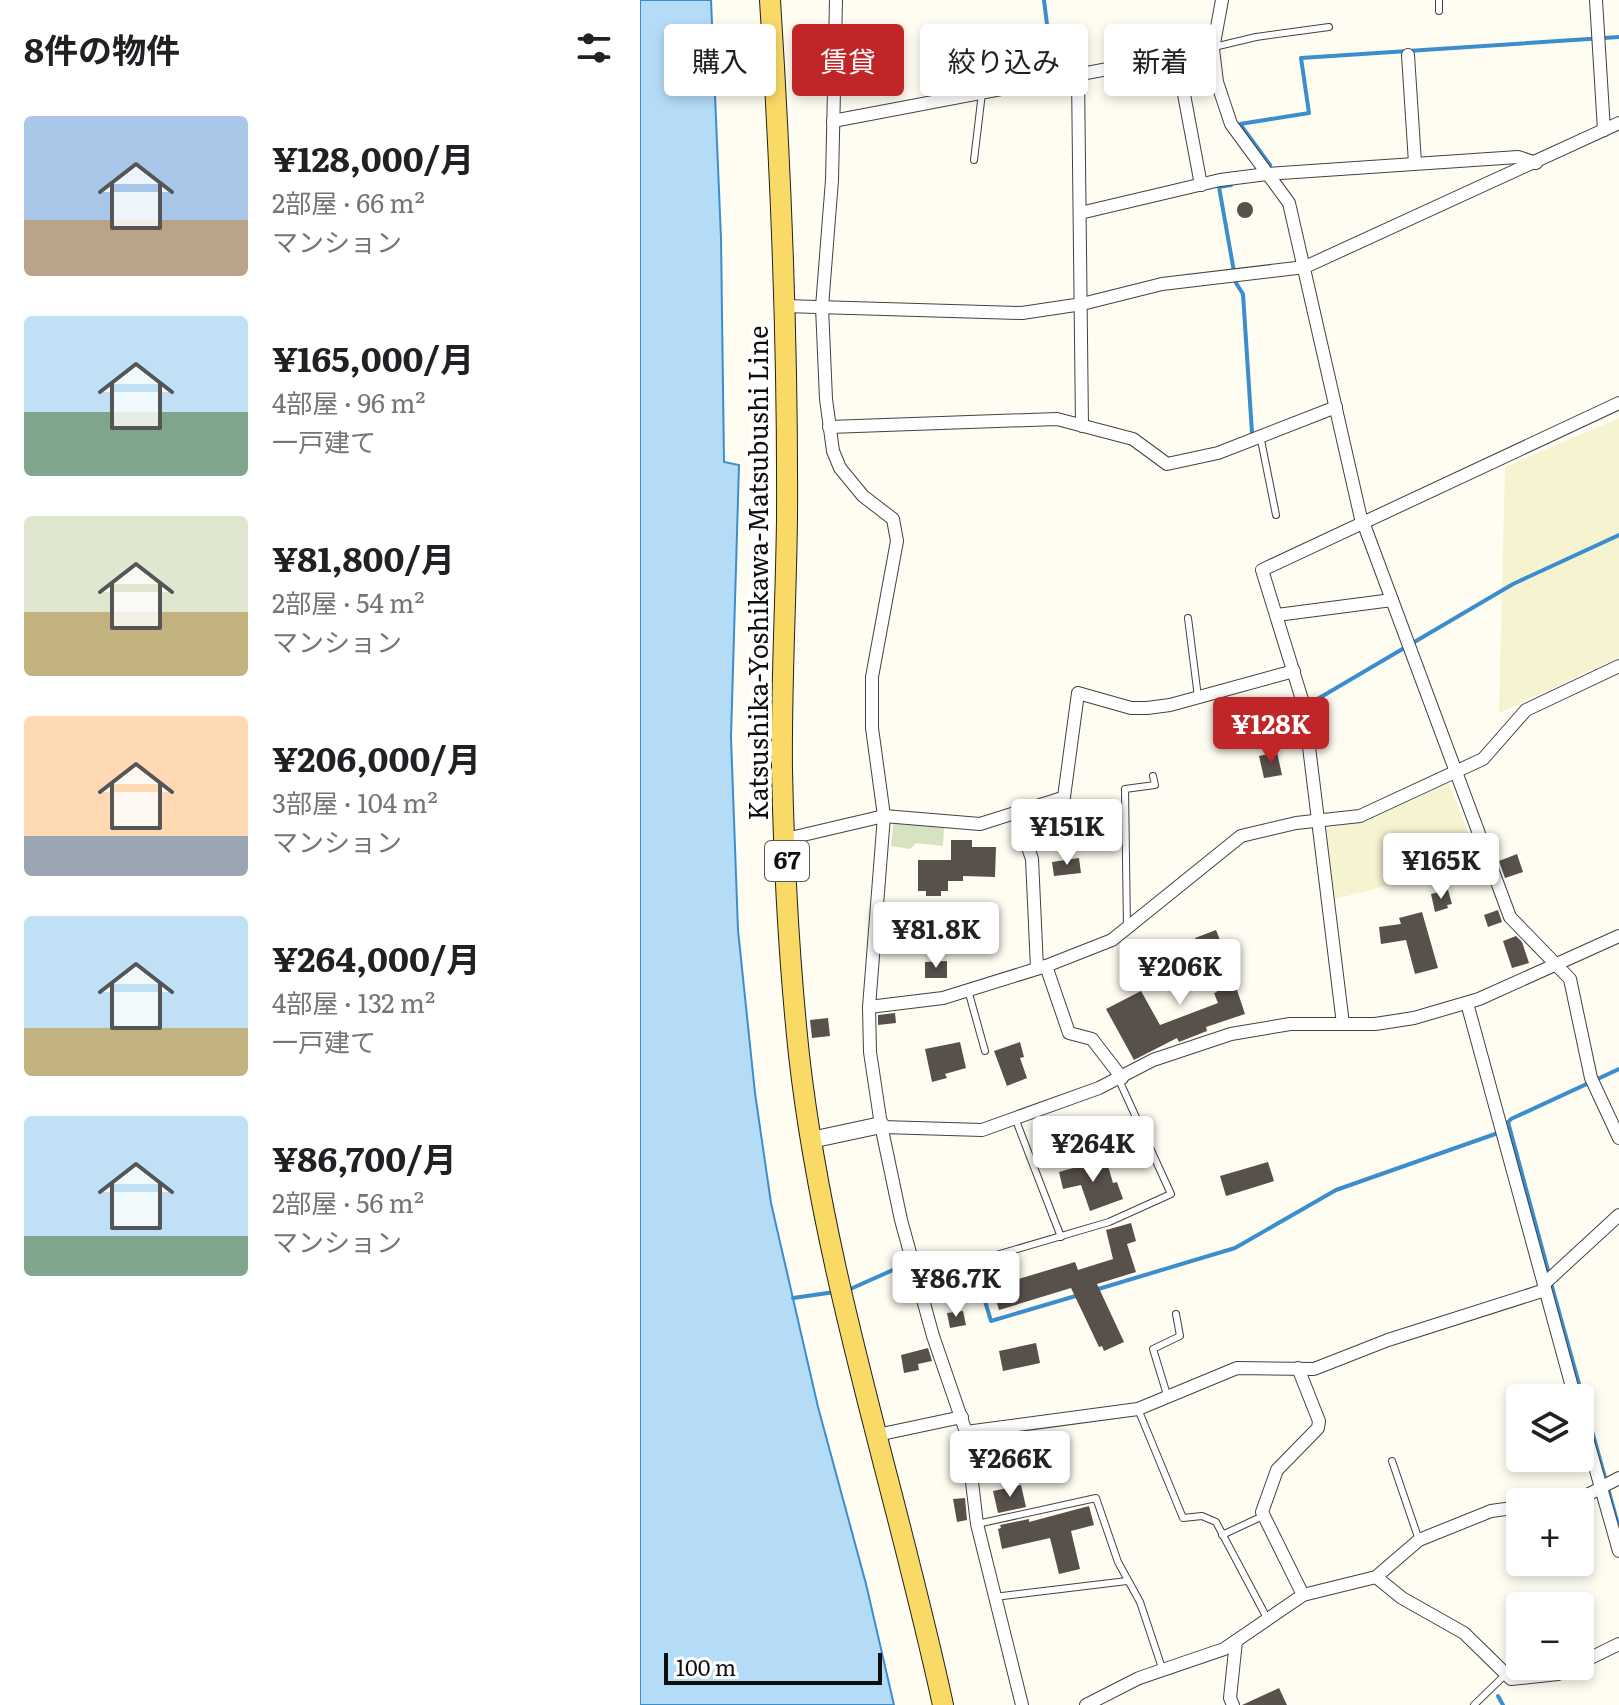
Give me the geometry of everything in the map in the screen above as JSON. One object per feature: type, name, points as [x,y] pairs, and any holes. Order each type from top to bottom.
[{"type":"main road","name":"Katsushika-Yoshikawa-Matsubushi Line","points":[[770,0],[781,180],[787,518],[782,770],[794,994],[811,1140],[839,1284],[943,1705]]},
{"type":"street","points":[[836,0],[832,180],[822,307],[829,427],[840,468],[852,486],[893,519],[897,541],[872,677],[872,728],[884,816],[869,1007],[870,1052],[910,1258],[966,1432],[977,1524],[1022,1705]]},
{"type":"street","points":[[1216,36],[1222,0]]},
{"type":"street","points":[[1596,0],[1604,130]]},
{"type":"street","points":[[1408,55],[1415,163]]},
{"type":"street","points":[[1216,71],[1231,124],[1289,203],[1362,522],[1510,917],[1570,979],[1591,1078],[1619,1138]]},
{"type":"street","points":[[833,121],[966,96]]},
{"type":"street","points":[[1078,96],[1082,426]]},
{"type":"street","points":[[1184,96],[1201,185]]},
{"type":"street","points":[[784,306],[1022,313],[1082,304],[1162,284],[1305,267],[1619,123]]},
{"type":"street","points":[[1080,213],[1201,185],[1267,174],[1518,157],[1536,163]]},
{"type":"street","points":[[1343,1024],[1304,706],[1262,570],[1619,403]]},
{"type":"street","points":[[829,427],[1057,419],[1133,439],[1167,464],[1218,453],[1336,407]]},
{"type":"street","points":[[1277,615],[1392,600]]},
{"type":"street","points":[[869,1007],[943,998],[1041,967],[1112,940],[1241,836],[1296,823],[1360,816],[1483,759],[1526,710],[1619,666]]},
{"type":"street","points":[[786,839],[884,816],[971,825],[1016,813],[1064,797],[1078,693],[1131,708],[1170,705],[1294,671]]},
{"type":"street","points":[[1016,813],[1032,859],[1041,967],[1069,1033],[1092,1039],[1120,1079]]},
{"type":"street","points":[[811,1140],[882,1126],[982,1130],[1120,1079],[1153,1060],[1251,1029],[1290,1024],[1375,1024],[1414,1018],[1467,1003],[1619,936]]},
{"type":"street","points":[[1467,1003],[1571,1384]]},
{"type":"street","points":[[966,1432],[1138,1409],[1237,1368],[1314,1369],[1388,1340],[1544,1287],[1619,1215]]},
{"type":"street","points":[[1298,1368],[1319,1421],[1318,1428],[1277,1470],[1262,1512],[1303,1595]]},
{"type":"street","points":[[877,1435],[962,1417]]},
{"type":"street","points":[[1594,1463],[1619,1551]]},
{"type":"street","points":[[1594,1492],[1619,1478]]},
{"type":"street","points":[[1086,1705],[1139,1678],[1224,1649],[1303,1595],[1376,1577],[1419,1540],[1491,1511],[1506,1509]]},
{"type":"street","points":[[1376,1577],[1402,1598],[1464,1633],[1505,1675]]},
{"type":"street","points":[[1233,1705],[1230,1698],[1236,1641]]},
{"type":"street","points":[[1594,1656],[1619,1644]]},
{"type":"lane","points":[[1439,0],[1439,11]]},
{"type":"lane","points":[[1216,47],[1256,37],[1329,27]]},
{"type":"lane","points":[[974,160],[982,96]]},
{"type":"lane","points":[[1260,435],[1276,515]]},
{"type":"lane","points":[[1188,618],[1198,697]]},
{"type":"lane","points":[[1127,928],[1125,789],[1155,785],[1153,776]]},
{"type":"lane","points":[[968,990],[985,1051]]},
{"type":"lane","points":[[910,1258],[976,1261],[1109,1222],[1171,1194],[1120,1079]]},
{"type":"lane","points":[[1015,1118],[1061,1237]]},
{"type":"lane","points":[[1168,1398],[1153,1349],[1180,1336],[1176,1314]]},
{"type":"lane","points":[[1138,1409],[1183,1518],[1210,1518],[1216,1522],[1267,1618]]},
{"type":"lane","points":[[1392,1461],[1419,1540]]},
{"type":"lane","points":[[977,1524],[1096,1498],[1118,1562],[1140,1602],[1163,1671]]},
{"type":"lane","points":[[1222,1535],[1263,1516]]},
{"type":"lane","points":[[994,1597],[1127,1581]]},
{"type":"lane","points":[[1474,1705],[1505,1675]]},
{"type":"shaded area","points":[[1619,418],[1619,657],[1499,713],[1505,467]]},
{"type":"shaded area","points":[[1449,783],[1479,862],[1335,899],[1325,828],[1366,821]]},
{"type":"green space","points":[[893,825],[944,828],[943,846],[916,843],[910,849],[891,846]]},
{"type":"water","points":[[640,0],[711,0],[712,24],[664,24],[664,96],[715,96],[721,238],[724,462],[739,465],[731,737],[738,930],[755,1093],[771,1203],[818,1407],[866,1584],[894,1705],[640,1705]]},
{"type":"building","points":[[1245,202],[1251,204],[1251,216],[1245,218],[1239,216],[1237,210],[1239,204]]},
{"type":"building","points":[[1277,752],[1282,775],[1264,778],[1259,756]]},
{"type":"building","points":[[951,840],[972,840],[972,847],[996,847],[995,877],[963,876],[963,881],[948,881],[948,891],[941,891],[941,896],[926,896],[926,891],[918,891],[918,860],[951,860]]},
{"type":"building","points":[[1517,854],[1523,872],[1505,878],[1499,861]]},
{"type":"building","points":[[1079,858],[1081,873],[1054,876],[1052,862]]},
{"type":"building","points":[[1448,890],[1452,904],[1435,912],[1431,894]]},
{"type":"building","points":[[1498,910],[1502,922],[1488,927],[1484,915]]},
{"type":"building","points":[[1422,912],[1438,968],[1415,974],[1406,940],[1381,944],[1379,927],[1401,924],[1399,918]]},
{"type":"building","points":[[1216,930],[1236,980],[1245,1014],[1206,1027],[1207,1031],[1179,1042],[1177,1038],[1134,1060],[1106,1009],[1141,991],[1160,1025],[1218,1003],[1214,993],[1217,992],[1195,938]]},
{"type":"building","points":[[1516,936],[1522,942],[1529,963],[1512,968],[1503,941]]},
{"type":"building","points":[[947,961],[947,978],[925,978],[925,962]]},
{"type":"building","points":[[895,1013],[896,1023],[878,1025],[878,1015]]},
{"type":"building","points":[[828,1018],[830,1036],[812,1038],[810,1020]]},
{"type":"building","points":[[960,1042],[966,1068],[945,1074],[947,1078],[932,1082],[925,1049]]},
{"type":"building","points":[[1020,1042],[1024,1057],[1020,1058],[1027,1078],[1007,1086],[994,1051]]},
{"type":"building","points":[[1106,1159],[1113,1183],[1117,1182],[1123,1199],[1090,1211],[1081,1185],[1063,1189],[1059,1172]]},
{"type":"building","points":[[1268,1162],[1274,1181],[1226,1196],[1220,1176]]},
{"type":"building","points":[[1131,1223],[1136,1241],[1127,1244],[1136,1272],[1097,1284],[1124,1342],[1104,1351],[1102,1346],[1099,1347],[1071,1288],[999,1310],[992,1287],[1075,1262],[1078,1270],[1113,1259],[1106,1230]]},
{"type":"building","points":[[963,1311],[966,1325],[950,1328],[947,1313]]},
{"type":"building","points":[[1036,1343],[1040,1363],[1003,1371],[999,1351]]},
{"type":"building","points":[[928,1348],[932,1361],[918,1364],[919,1370],[904,1373],[901,1355]]},
{"type":"building","points":[[1021,1485],[1026,1507],[998,1513],[993,1491]]},
{"type":"building","points":[[965,1498],[967,1520],[957,1522],[953,1499]]},
{"type":"building","points":[[1089,1506],[1094,1525],[1071,1531],[1080,1569],[1059,1574],[1050,1538],[1002,1549],[1000,1525],[1029,1519],[1029,1522]]},
{"type":"building","points":[[1279,1688],[1287,1705],[1242,1705]]},
{"type":"waterway","points":[[1044,0],[1047,24]]},
{"type":"waterway","points":[[1268,169],[1270,165],[1240,124],[1309,113],[1301,58],[1619,37]]},
{"type":"waterway","points":[[1231,185],[1219,187],[1236,283],[1243,294],[1252,433]]},
{"type":"waterway","points":[[1309,704],[1513,584],[1619,535]]},
{"type":"waterway","points":[[1504,1127],[1511,1119],[1619,1069]]},
{"type":"waterway","points":[[1508,1122],[1549,1274]]},
{"type":"waterway","points":[[1095,1290],[1235,1248],[1336,1190],[1498,1133]]},
{"type":"waterway","points":[[848,1290],[902,1266],[921,1264],[975,1268],[991,1321],[1079,1295]]},
{"type":"waterway","points":[[1551,1283],[1619,1528]]},
{"type":"waterway","points":[[793,1298],[835,1292]]},
{"type":"waterway","points":[[1498,1696],[1503,1705]]}]
